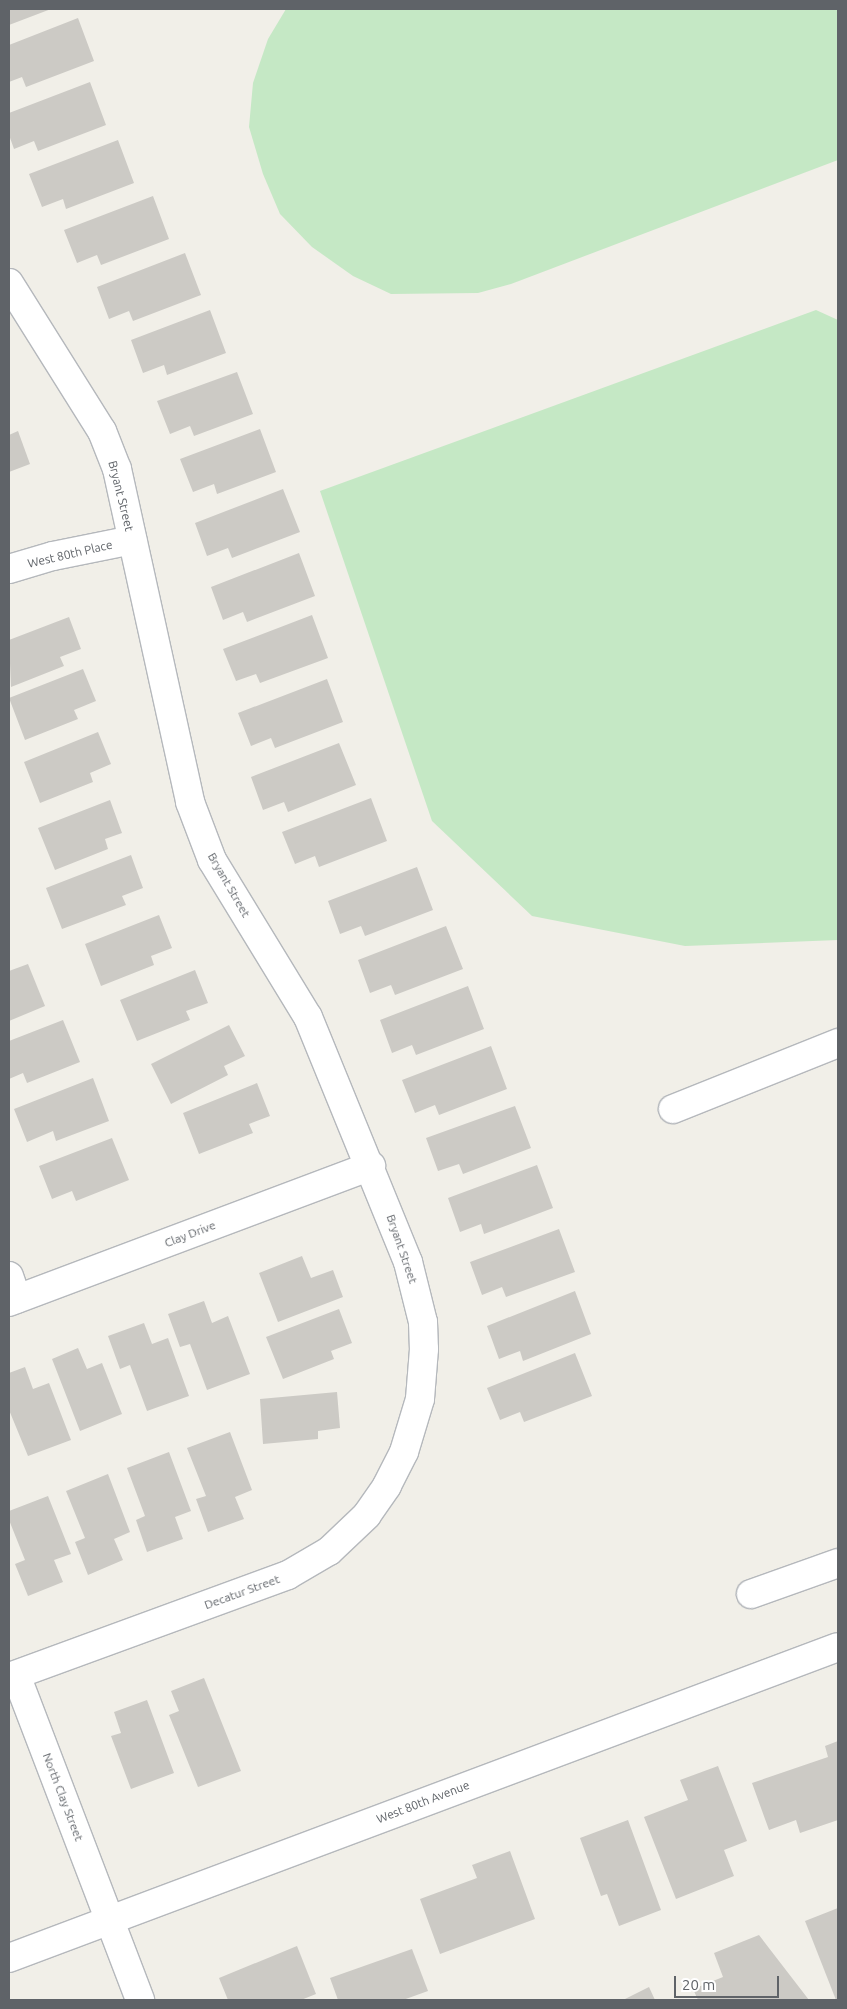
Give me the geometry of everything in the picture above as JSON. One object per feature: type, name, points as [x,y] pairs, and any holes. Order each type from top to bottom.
[{"type":"street","name":"Bryant Street","points":[[9,283],[102,431],[117,469],[190,802],[212,860],[308,1017],[371,1166],[408,1262],[423,1322],[420,1399],[411,1428]]},
{"type":"street","name":"West 80th Place","points":[[9,569],[53,556],[132,540]]},
{"type":"street","points":[[673,1109],[838,1043]]},
{"type":"street","name":"Clay Drive","points":[[11,1292],[371,1166]]},
{"type":"street","name":"Decatur Street","points":[[13,1676],[288,1575],[329,1551],[367,1515],[387,1486],[404,1452],[411,1428]]},
{"type":"street","points":[[751,1594],[838,1563]]},
{"type":"street","name":"West 80th Avenue","points":[[9,1958],[838,1647]]},
{"type":"street","name":"North Clay Street","points":[[13,1676],[140,2000]]},
{"type":"green space","points":[[286,9],[838,9],[838,160],[511,284],[478,293],[391,294],[353,276],[312,247],[280,214],[263,174],[249,127],[253,83],[268,39]]},
{"type":"green space","points":[[816,310],[838,320],[838,940],[685,946],[532,916],[432,821],[320,491]]},
{"type":"building","points":[[9,9],[51,9],[9,25]]},
{"type":"building","points":[[78,18],[94,61],[26,87],[22,77],[9,82],[9,45]]},
{"type":"building","points":[[90,82],[106,125],[38,151],[34,141],[14,149],[9,135],[9,113]]},
{"type":"building","points":[[118,140],[134,183],[66,209],[63,199],[42,207],[29,174]]},
{"type":"building","points":[[153,196],[169,239],[101,265],[97,255],[77,263],[64,230]]},
{"type":"building","points":[[185,253],[201,295],[133,321],[129,311],[109,319],[97,287]]},
{"type":"building","points":[[210,310],[226,353],[167,375],[164,365],[143,373],[131,340]]},
{"type":"building","points":[[237,372],[253,414],[194,436],[190,426],[170,434],[157,401]]},
{"type":"building","points":[[260,429],[276,472],[217,494],[214,484],[193,492],[180,459]]},
{"type":"building","points":[[18,431],[30,464],[9,472],[9,435]]},
{"type":"building","points":[[283,489],[300,532],[232,558],[228,548],[207,556],[195,523]]},
{"type":"building","points":[[299,553],[315,596],[247,622],[243,612],[223,620],[211,587]]},
{"type":"building","points":[[312,615],[328,658],[260,683],[256,674],[236,681],[223,649]]},
{"type":"building","points":[[69,617],[81,649],[60,657],[64,666],[11,687],[9,640]]},
{"type":"building","points":[[83,669],[96,701],[74,710],[78,719],[25,740],[9,698]]},
{"type":"building","points":[[327,679],[343,722],[275,748],[271,738],[251,746],[238,713]]},
{"type":"building","points":[[98,732],[111,764],[90,773],[93,782],[40,803],[24,762]]},
{"type":"building","points":[[339,743],[356,785],[288,812],[284,802],[263,810],[251,777]]},
{"type":"building","points":[[371,798],[387,841],[319,867],[315,856],[295,864],[282,832]]},
{"type":"building","points":[[110,800],[122,833],[105,839],[108,849],[55,870],[38,828]]},
{"type":"building","points":[[131,855],[143,888],[122,896],[126,905],[62,929],[46,888]]},
{"type":"building","points":[[417,867],[433,910],[365,936],[361,926],[340,934],[328,901]]},
{"type":"building","points":[[159,915],[172,948],[151,956],[154,965],[101,986],[85,944]]},
{"type":"building","points":[[446,926],[463,969],[395,995],[391,985],[370,993],[358,960]]},
{"type":"building","points":[[28,964],[45,1006],[9,1021],[9,971]]},
{"type":"building","points":[[195,970],[208,1003],[186,1011],[190,1020],[137,1041],[120,1000]]},
{"type":"building","points":[[468,986],[484,1029],[416,1055],[412,1045],[392,1053],[380,1020]]},
{"type":"building","points":[[63,1020],[80,1062],[27,1083],[23,1073],[9,1079],[9,1041]]},
{"type":"building","points":[[229,1025],[245,1056],[224,1066],[228,1075],[171,1104],[151,1064]]},
{"type":"building","points":[[491,1046],[507,1089],[439,1115],[435,1105],[415,1113],[402,1080]]},
{"type":"building","points":[[93,1078],[109,1121],[56,1141],[53,1131],[27,1142],[14,1109]]},
{"type":"building","points":[[257,1083],[270,1116],[249,1124],[253,1133],[199,1154],[183,1113]]},
{"type":"building","points":[[515,1106],[531,1148],[463,1174],[459,1164],[438,1171],[426,1138]]},
{"type":"building","points":[[112,1138],[129,1180],[76,1201],[72,1191],[52,1199],[39,1166]]},
{"type":"building","points":[[537,1165],[553,1208],[484,1234],[481,1224],[460,1232],[448,1198]]},
{"type":"building","points":[[559,1229],[575,1272],[506,1297],[502,1287],[482,1295],[470,1262]]},
{"type":"building","points":[[302,1256],[311,1278],[333,1270],[343,1297],[278,1322],[259,1273]]},
{"type":"building","points":[[575,1291],[591,1334],[523,1361],[520,1351],[499,1359],[487,1326]]},
{"type":"building","points":[[204,1301],[212,1323],[228,1316],[250,1374],[207,1390],[190,1344],[180,1347],[168,1314]]},
{"type":"building","points":[[339,1309],[352,1343],[331,1351],[334,1359],[283,1379],[266,1337]]},
{"type":"building","points":[[144,1323],[152,1344],[168,1338],[189,1396],[147,1411],[130,1365],[120,1369],[108,1336]]},
{"type":"building","points":[[78,1348],[87,1369],[102,1363],[122,1414],[80,1431],[52,1359]]},
{"type":"building","points":[[575,1353],[592,1396],[524,1422],[520,1412],[500,1420],[487,1388]]},
{"type":"building","points":[[25,1367],[33,1389],[49,1383],[71,1440],[28,1456],[9,1410],[9,1373]]},
{"type":"building","points":[[337,1392],[340,1428],[318,1431],[318,1439],[263,1444],[260,1399]]},
{"type":"building","points":[[230,1432],[252,1490],[235,1497],[244,1519],[208,1532],[196,1499],[206,1496],[187,1448]]},
{"type":"building","points":[[169,1452],[191,1511],[175,1517],[183,1539],[147,1552],[136,1520],[145,1516],[127,1468]]},
{"type":"building","points":[[108,1474],[130,1532],[114,1539],[123,1560],[88,1575],[75,1542],[85,1538],[66,1491]]},
{"type":"building","points":[[48,1496],[71,1554],[54,1560],[63,1582],[28,1596],[15,1564],[25,1560],[9,1520],[9,1511]]},
{"type":"building","points":[[204,1678],[241,1771],[198,1787],[169,1715],[179,1711],[171,1691]]},
{"type":"building","points":[[147,1700],[174,1773],[131,1789],[111,1736],[121,1733],[114,1712]]},
{"type":"building","points":[[838,1741],[838,1820],[800,1833],[796,1820],[769,1830],[752,1783],[828,1757],[825,1746]]},
{"type":"building","points":[[718,1766],[747,1841],[724,1850],[734,1876],[676,1899],[644,1817],[688,1800],[680,1780]]},
{"type":"building","points":[[628,1820],[661,1910],[619,1926],[607,1894],[601,1896],[580,1838]]},
{"type":"building","points":[[510,1851],[535,1919],[440,1954],[420,1899],[477,1878],[472,1865]]},
{"type":"building","points":[[838,1908],[838,2000],[836,2000],[805,1921]]},
{"type":"building","points":[[759,1935],[809,2000],[698,2000],[693,1989],[723,1977],[714,1953]]},
{"type":"building","points":[[297,1946],[316,1994],[301,2000],[228,2000],[219,1978]]},
{"type":"building","points":[[412,1949],[428,1991],[403,2000],[338,2000],[330,1978]]},
{"type":"building","points":[[649,1987],[655,2000],[623,2000]]}]
